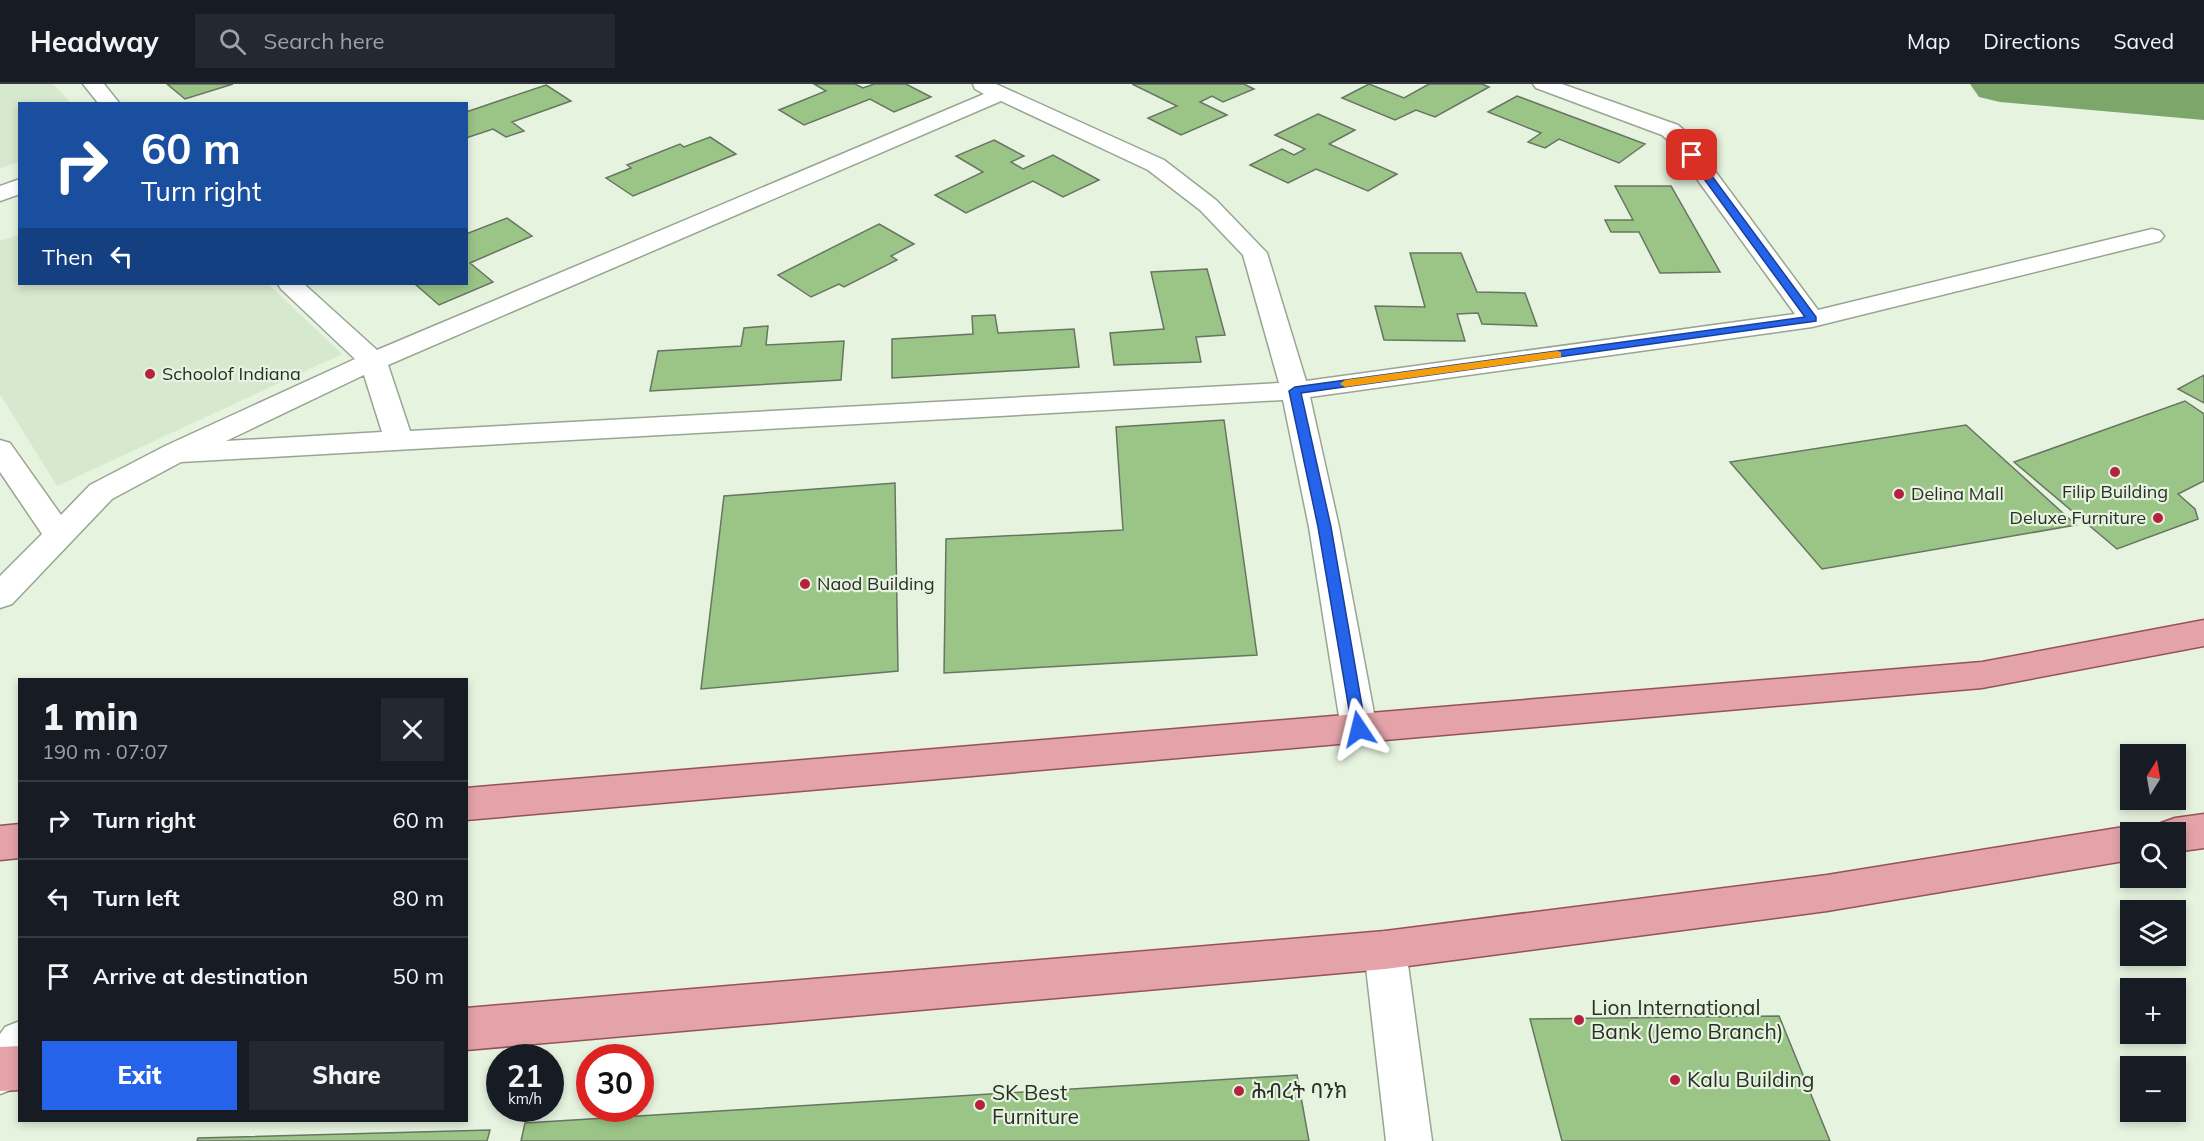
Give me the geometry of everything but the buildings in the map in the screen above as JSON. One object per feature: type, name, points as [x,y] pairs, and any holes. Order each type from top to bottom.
[{"type":"main road","points":[[468,804],[1982,675],[2204,633]]},
{"type":"main road","points":[[2186,834],[2204,831]]},
{"type":"main road","points":[[0,843],[18,841]]},
{"type":"main road","points":[[468,1029],[1385,951],[1827,894],[2120,845]]},
{"type":"street","points":[[93,84],[108,102]]},
{"type":"street","points":[[1543,84],[1670,130],[1678,137],[1812,319]]},
{"type":"street","points":[[0,596],[100,492],[175,453],[372,361],[990,89],[1156,165],[1208,205],[1255,253],[1295,391],[1324,527],[1359,729]]},
{"type":"street","points":[[0,194],[18,187]]},
{"type":"street","points":[[0,203],[18,201]]},
{"type":"street","points":[[175,453],[1295,391],[1812,319],[2152,236]]},
{"type":"street","points":[[291,285],[372,361],[399,440]]},
{"type":"street","points":[[0,450],[59,535]]},
{"type":"street","points":[[1385,951],[1409,1141]]},
{"type":"shaded area","points":[[0,84],[53,84],[70,102],[18,102],[18,162],[0,168]]},
{"type":"shaded area","name":"Schoolof Indiana","points":[[18,235],[18,285],[269,285],[342,354],[57,486],[0,394],[0,241]]},
{"type":"waterway","points":[[2000,84],[2204,101]]},
{"type":"slow traffic","points":[[1345,384],[1557,354]]},
{"type":"place","name":"Schoolof Indiana","points":[[150,374]]},
{"type":"place","name":"Filip Building","points":[[2115,472]]},
{"type":"place","name":"Delina Mall","points":[[1899,494]]},
{"type":"place","name":"Deluxe Furniture","points":[[2158,518]]},
{"type":"place","name":"Naod Building","points":[[805,584]]},
{"type":"place","name":"Lion International Bank (Jemo Branch)","points":[[1579,1020]]},
{"type":"place","name":"Kalu Building","points":[[1675,1080]]},
{"type":"place","name":"ሕብረት ባንክ","points":[[1239,1091]]},
{"type":"place","name":"SK Best Furniture","points":[[980,1105]]},
{"type":"route","points":[[1359,729],[1324,527],[1295,391],[1812,319],[1692,155]]}]
